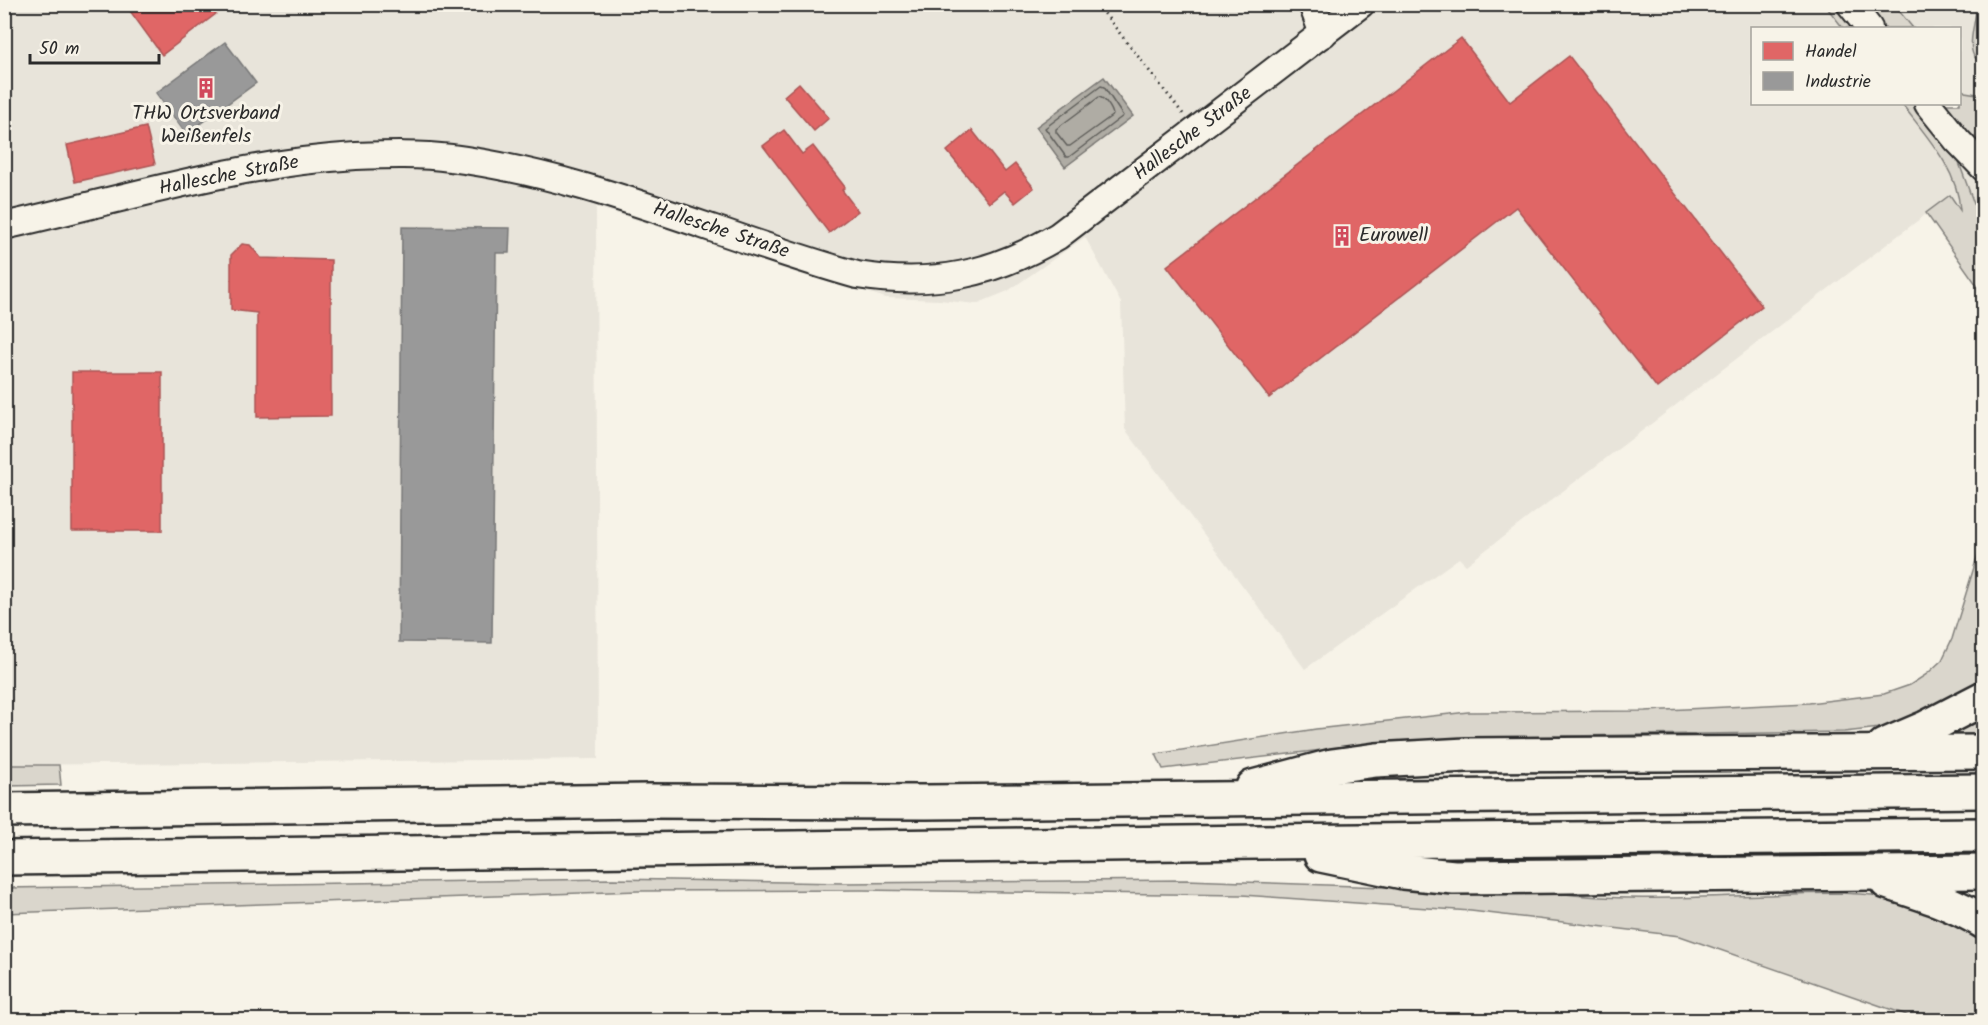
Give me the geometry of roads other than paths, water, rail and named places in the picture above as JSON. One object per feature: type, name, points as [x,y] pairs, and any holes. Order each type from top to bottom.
[{"type":"highway","points":[[1869,752],[1926,728],[1983,698]]},
{"type":"highway","points":[[1208,800],[1332,766],[1376,760],[1466,755],[1983,752]]},
{"type":"highway","points":[[4,810],[648,801],[1208,800],[1983,791]]},
{"type":"highway","points":[[4,858],[1983,835]]},
{"type":"highway","points":[[1260,842],[1403,872],[1454,877],[1983,872]]},
{"type":"highway","points":[[1862,874],[1940,900],[1983,922]]},
{"type":"street","points":[[1312,4],[1323,34]]},
{"type":"street","name":"Hallesche Straße","points":[[4,226],[248,169],[340,157],[416,155],[488,164],[562,180],[841,270],[879,278],[921,280],[974,273],[1014,259],[1039,247],[1079,220],[1361,4]]},
{"type":"street","points":[[1851,4],[1868,27]]},
{"type":"street","points":[[1929,105],[1983,168]]},
{"type":"water","points":[[1104,77],[1133,116],[1065,167],[1036,127]]},
{"type":"place","name":"THW Ortsverband Weißenfels","points":[[206,88]]},
{"type":"place","name":"Eurowell","points":[[1342,236]]}]
